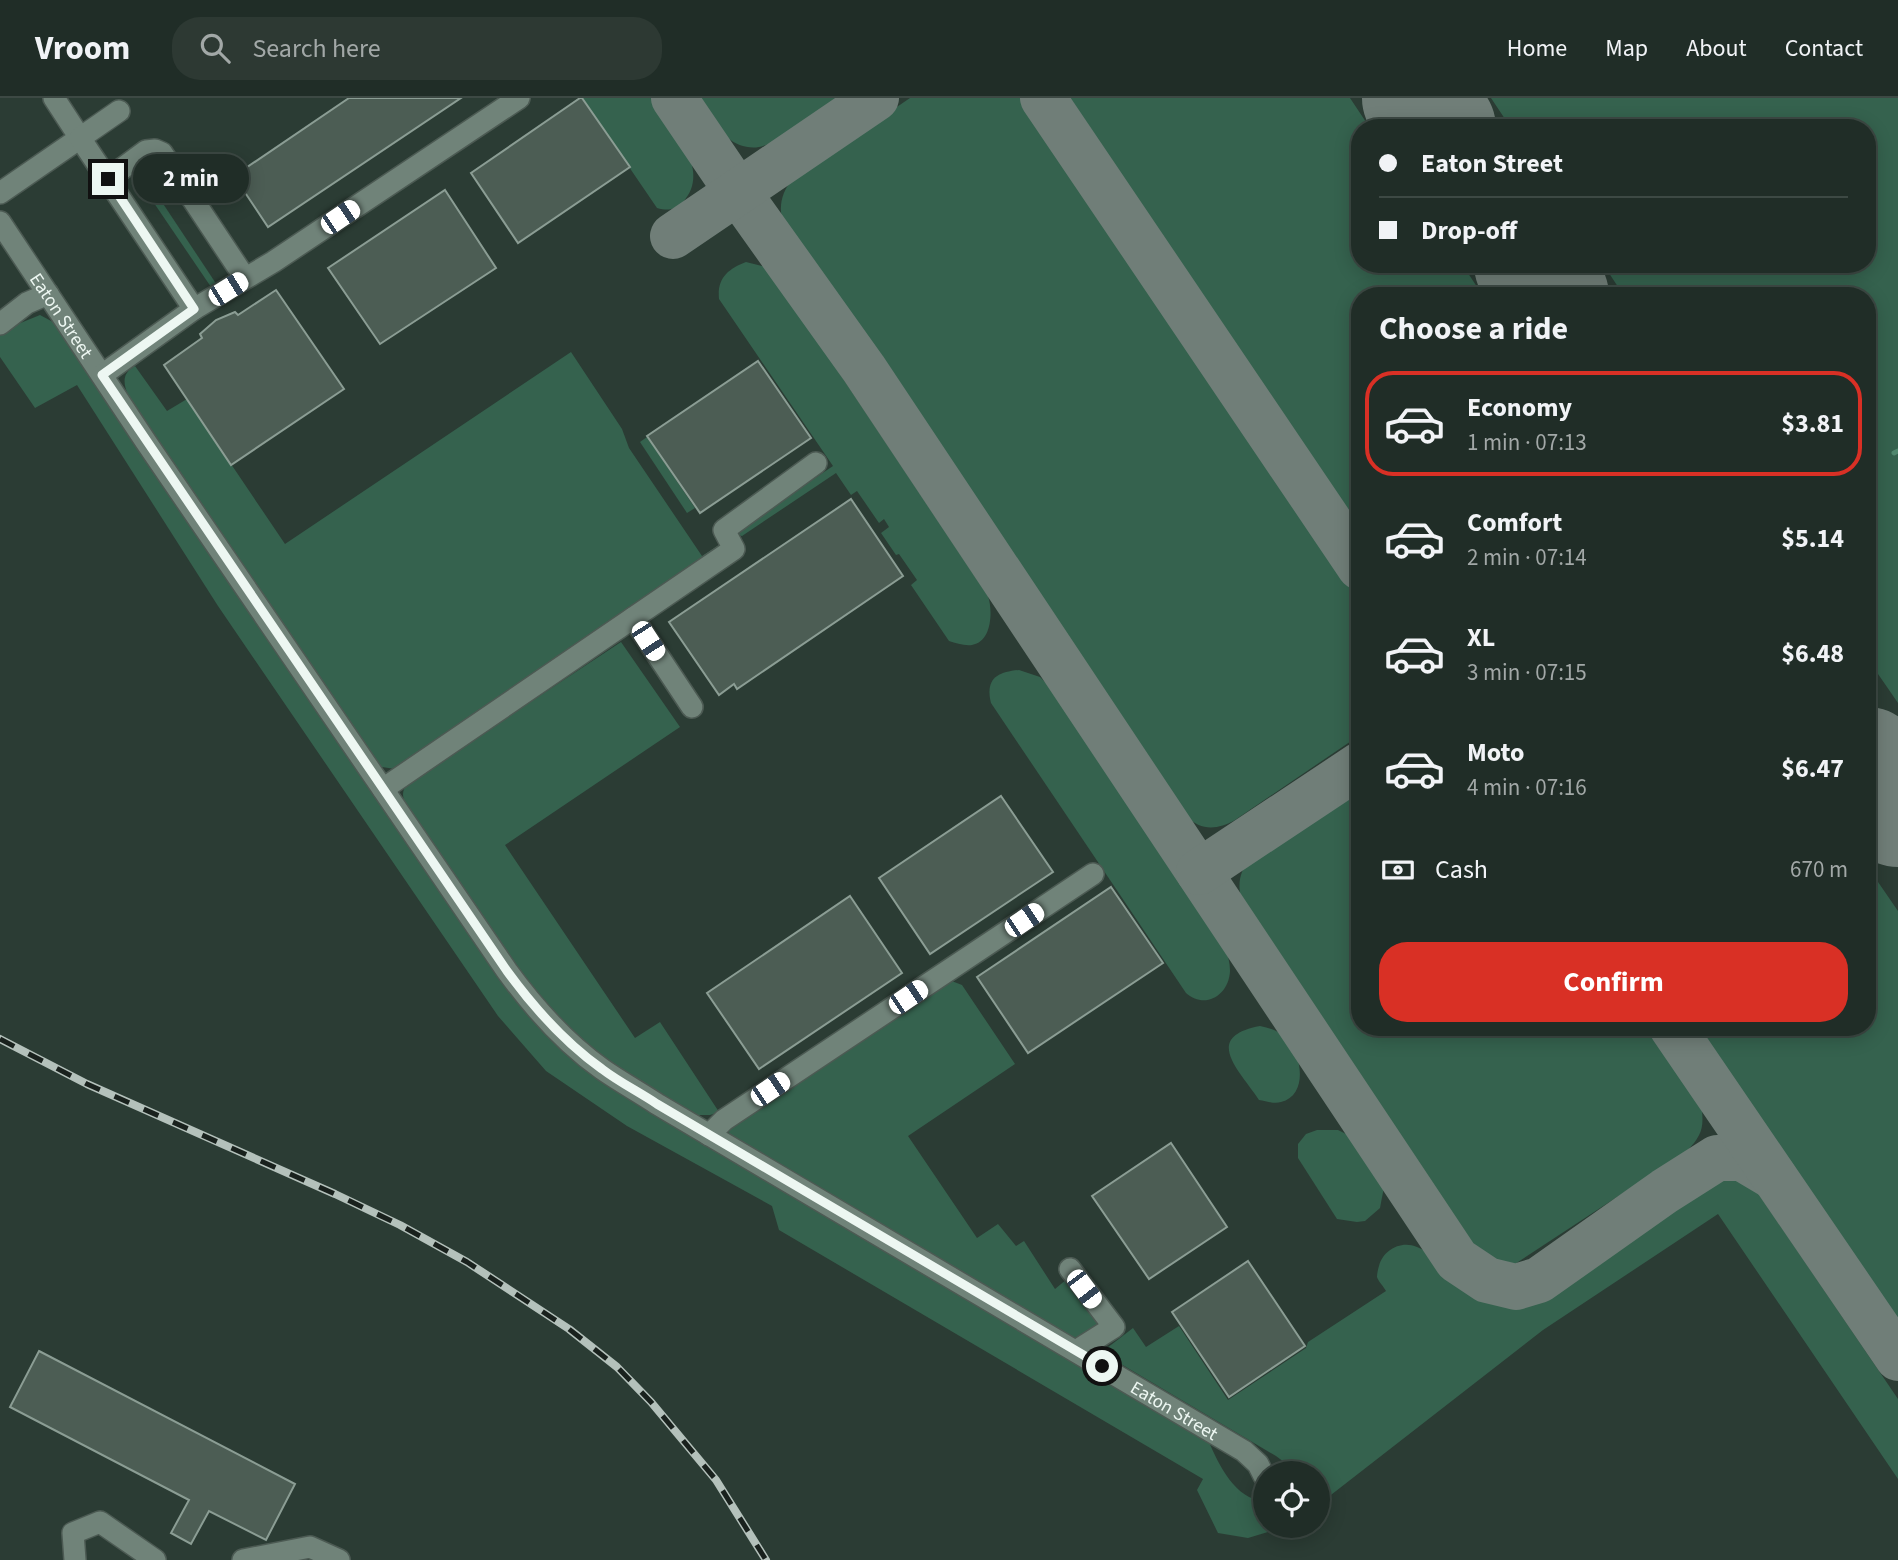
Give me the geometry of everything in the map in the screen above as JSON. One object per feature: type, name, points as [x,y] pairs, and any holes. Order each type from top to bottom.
[{"type":"street","points":[[54,98],[194,309]]},
{"type":"street","points":[[102,375],[194,309],[519,98]]},
{"type":"street","points":[[0,193],[119,111]]},
{"type":"street","points":[[108,179],[146,151],[155,150],[162,153],[245,278]]},
{"type":"street","name":"Eaton Street","points":[[0,222],[146,442],[507,971],[530,1002],[559,1033],[601,1069],[1244,1451],[1255,1461]]},
{"type":"street","points":[[0,324],[27,303],[48,294]]},
{"type":"street","points":[[383,789],[734,549],[724,530],[816,463]]},
{"type":"street","points":[[633,618],[692,707]]},
{"type":"street","points":[[709,1135],[724,1120],[1093,874]]},
{"type":"street","points":[[1070,1269],[1114,1327],[1076,1351]]},
{"type":"street","points":[[75,1560],[73,1533],[100,1522],[155,1560]]},
{"type":"street","points":[[243,1560],[310,1547],[339,1560]]},
{"type":"green space","points":[[582,98],[652,98],[678,134],[691,162],[691,189],[683,202],[671,209],[657,208]]},
{"type":"green space","points":[[699,98],[839,98],[767,145],[746,147],[723,134]]},
{"type":"green space","points":[[910,98],[1022,98],[1351,589],[1351,741],[1235,820],[1209,827],[1197,824],[1186,816],[783,223],[782,199],[793,178]]},
{"type":"green space","points":[[1070,98],[1350,98],[1364,119],[1351,119],[1351,273],[1468,273],[1477,287],[1351,287],[1351,517]]},
{"type":"green space","points":[[1491,98],[1898,98],[1898,703],[1876,671],[1876,287],[1618,287],[1609,273],[1876,273],[1876,119],[1505,119]]},
{"type":"green space","points":[[136,172],[142,172],[215,282],[214,287],[211,287],[135,175]]},
{"type":"green space","points":[[746,262],[766,267],[774,275],[988,596],[989,625],[979,643],[966,645],[949,641],[911,585],[917,580],[881,533],[889,527],[884,519],[879,523],[857,491],[851,495],[836,473],[742,536],[738,535],[737,532],[742,527],[833,466],[719,299],[720,285],[725,275]]},
{"type":"green space","points":[[40,315],[53,322],[512,995],[558,1044],[1208,1440],[1229,1480],[1253,1499],[1253,1536],[1218,1533],[1197,1490],[1203,1479],[779,1230],[772,1206],[627,1126],[546,1071],[498,1016],[218,606],[77,385],[35,408],[0,357],[0,335]]},
{"type":"green space","points":[[571,352],[622,429],[629,448],[702,556],[719,545],[724,549],[395,769],[382,767],[376,762],[128,395],[126,375],[135,366],[167,411],[187,399],[285,544]]},
{"type":"green space","points":[[647,437],[695,508],[687,513],[640,442]]},
{"type":"green space","points":[[621,642],[680,727],[505,845],[635,1038],[660,1022],[719,1112],[710,1115],[695,1115],[593,1050],[566,1025],[522,974],[403,797],[408,783]]},
{"type":"green space","points":[[1019,670],[1040,677],[1047,684],[1225,948],[1230,965],[1229,980],[1215,997],[1201,1000],[1186,993],[991,703],[990,688],[995,678]]},
{"type":"green space","points":[[1351,790],[1351,1036],[1653,1036],[1702,1111],[1700,1133],[1695,1142],[1687,1151],[1515,1264],[1493,1263],[1475,1250],[1242,902],[1240,878],[1251,858]]},
{"type":"green space","points":[[1876,879],[1898,911],[1898,1328],[1702,1036],[1876,1036]]},
{"type":"green space","points":[[949,980],[962,985],[1015,1064],[908,1136],[977,1238],[998,1224],[1016,1246],[1024,1241],[1055,1289],[1067,1279],[1098,1326],[1081,1339],[1075,1339],[729,1133],[729,1128]]},
{"type":"green space","points":[[1260,1026],[1285,1037],[1299,1063],[1299,1083],[1296,1091],[1281,1102],[1259,1100],[1230,1056],[1229,1046],[1233,1038],[1242,1031]]},
{"type":"green space","points":[[1317,1130],[1338,1130],[1354,1138],[1380,1176],[1384,1187],[1380,1208],[1365,1221],[1337,1219],[1298,1158],[1298,1144],[1306,1134]]},
{"type":"green space","points":[[1721,1179],[1734,1179],[1754,1187],[1898,1399],[1898,1479],[1718,1214],[1543,1330],[1330,1496],[1330,1461],[1283,1461],[1104,1354],[1107,1348],[1133,1328],[1146,1347],[1179,1326],[1228,1400],[1306,1348],[1308,1342],[1386,1291],[1377,1277],[1381,1260],[1394,1248],[1411,1245],[1422,1249],[1460,1289],[1473,1297],[1501,1303],[1515,1302],[1529,1299],[1557,1286],[1707,1185]]},
{"type":"building","points":[[349,98],[461,98],[268,227],[234,176]]},
{"type":"building","points":[[580,98],[630,167],[518,243],[471,173]]},
{"type":"building","points":[[445,190],[496,268],[380,344],[328,268]]},
{"type":"building","points":[[276,290],[344,389],[231,465],[164,365],[202,338],[200,334],[216,320],[235,312],[238,315]]},
{"type":"building","points":[[758,361],[811,438],[700,513],[647,436]]},
{"type":"building","points":[[851,499],[903,576],[737,689],[734,684],[719,695],[669,622]]},
{"type":"building","points":[[1001,796],[1053,872],[930,954],[879,878]]},
{"type":"building","points":[[1111,887],[1163,963],[1028,1053],[977,977]]},
{"type":"building","points":[[850,896],[902,973],[759,1069],[707,993]]},
{"type":"building","points":[[1171,1143],[1227,1227],[1149,1279],[1092,1196]]},
{"type":"building","points":[[1248,1261],[1305,1346],[1229,1397],[1172,1312]]},
{"type":"building","points":[[39,1351],[295,1484],[266,1540],[209,1511],[191,1544],[171,1533],[189,1500],[10,1407]]},
{"type":"waterway","points":[[1894,453],[1898,451]]},
{"type":"taxiway","points":[[674,98],[864,369],[1457,1260],[1487,1280],[1516,1287],[1539,1280],[1665,1191],[1717,1158],[1742,1158],[1774,1177]]},
{"type":"taxiway","points":[[673,236],[876,98]]},
{"type":"taxiway","points":[[1043,98],[1351,554]]},
{"type":"taxiway","points":[[1199,872],[1351,771]]},
{"type":"taxiway","points":[[1678,1036],[1898,1358]]},
{"type":"runway","points":[[1419,98],[1433,119]]},
{"type":"runway","points":[[1537,273],[1546,287]]},
{"type":"runway","points":[[1876,777],[1898,810]]},
{"type":"railway","points":[[0,1039],[87,1084],[400,1225],[467,1262],[569,1329],[617,1367],[651,1402],[716,1480],[766,1560]]},
{"type":"route","points":[[108,179],[194,309],[102,375],[530,1002],[559,1033],[601,1069],[1102,1366]]}]
